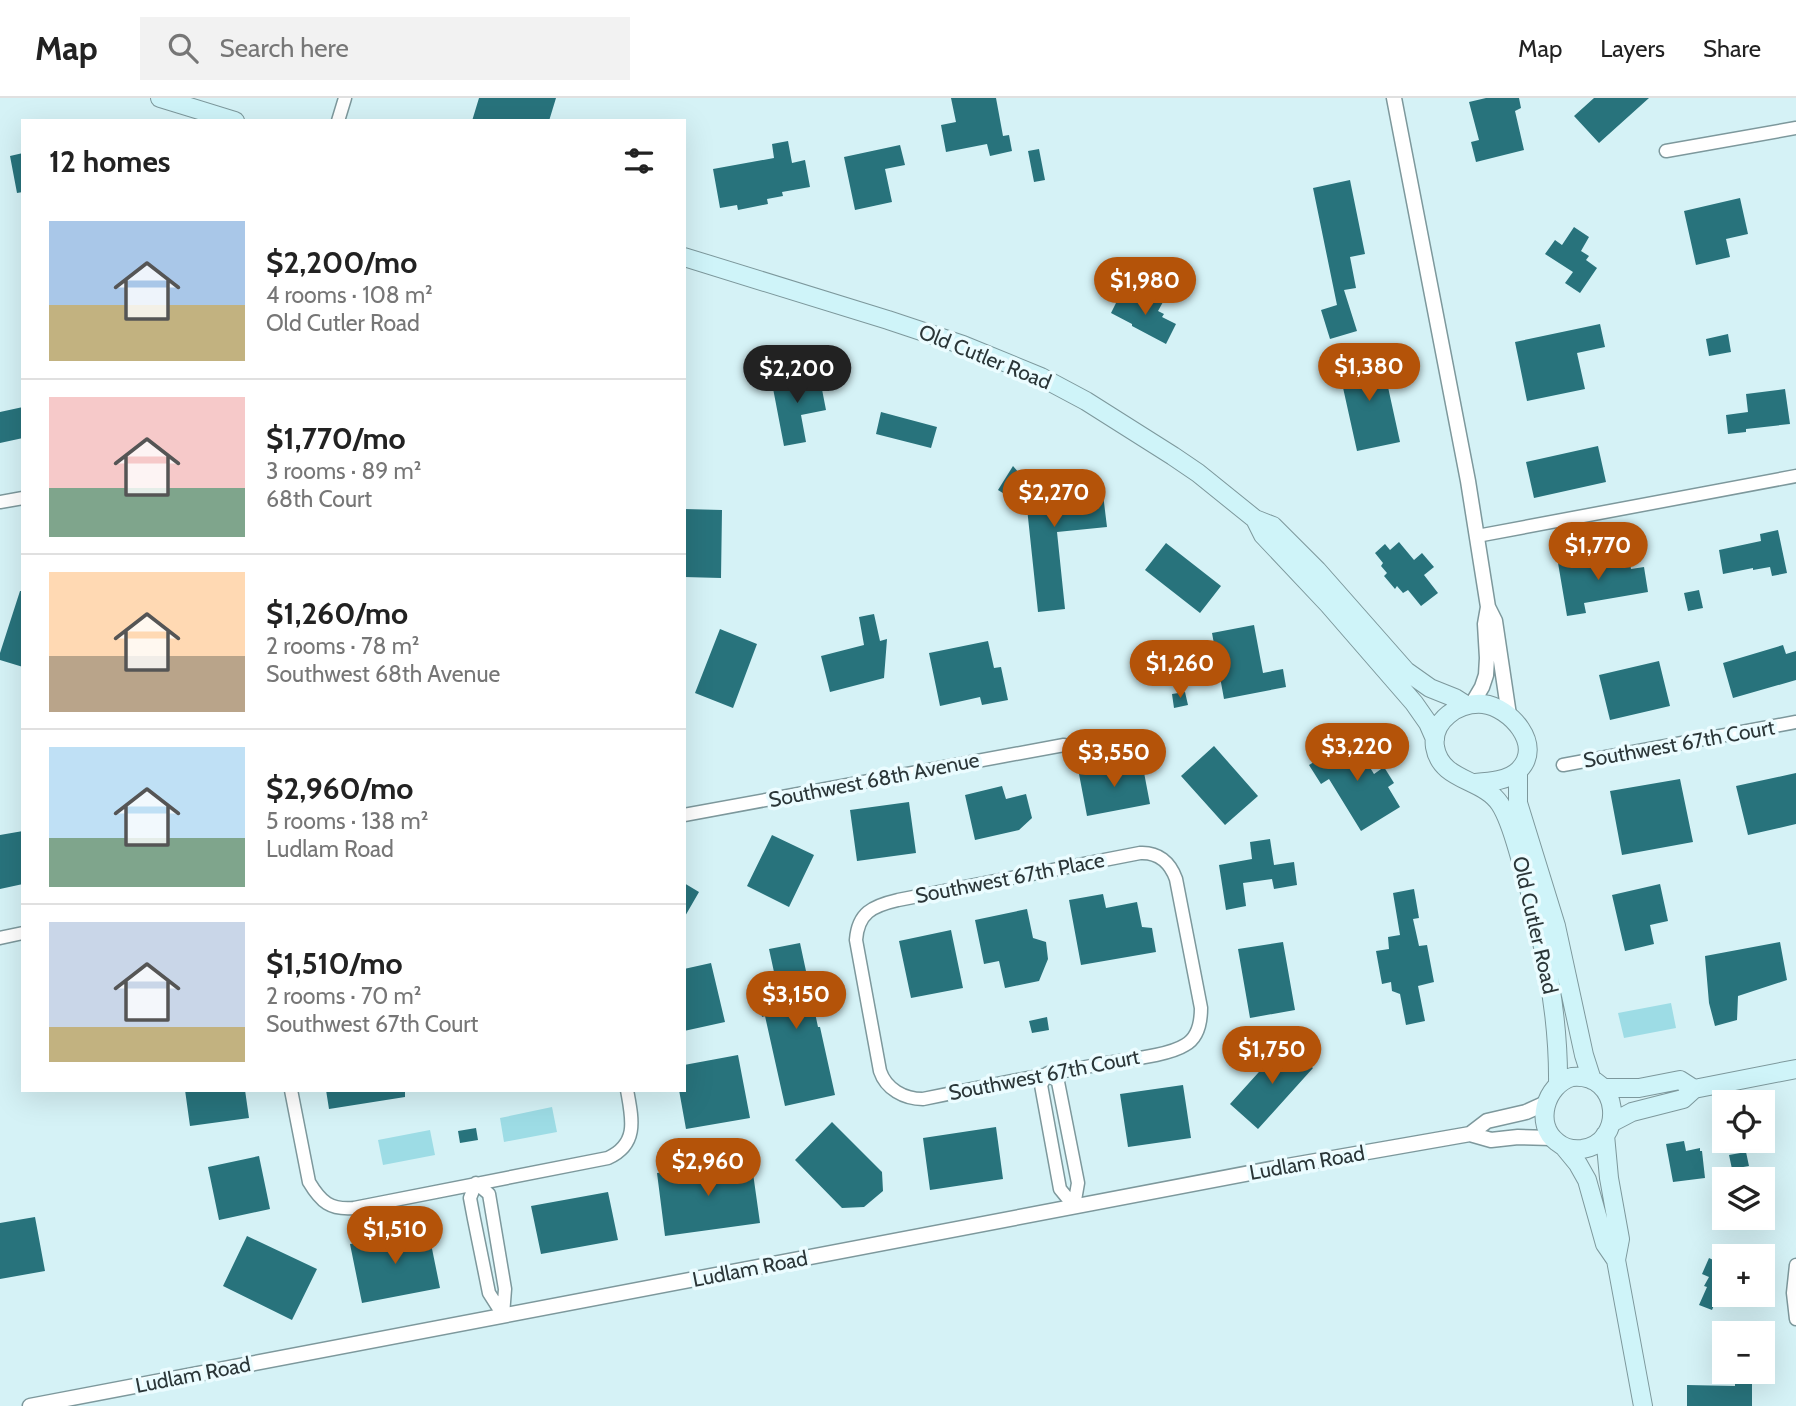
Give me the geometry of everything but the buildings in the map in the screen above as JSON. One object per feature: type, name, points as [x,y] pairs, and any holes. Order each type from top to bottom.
[{"type":"main road","points":[[160,98],[228,119]]},
{"type":"main road","name":"Old Cutler Road","points":[[686,258],[934,335],[1041,377],[1147,438],[1198,473],[1255,519],[1263,535],[1329,605],[1414,703],[1435,739],[1435,749],[1446,770],[1490,792],[1502,807],[1541,938],[1558,1042],[1558,1084]]},
{"type":"main road","points":[[1255,519],[1273,526],[1282,534],[1406,671],[1430,688],[1469,705]]},
{"type":"main road","points":[[1435,739],[1441,721],[1447,715],[1469,705],[1485,704],[1509,715]]},
{"type":"main road","name":"Old Cutler Road","points":[[1509,715],[1522,731],[1527,745],[1525,760],[1518,771],[1518,803],[1556,926],[1582,1045],[1613,1112],[1608,1129],[1608,1178],[1620,1239],[1616,1260]]},
{"type":"main road","points":[[1474,783],[1505,778],[1518,771]]},
{"type":"main road","points":[[1558,1143],[1574,1149],[1594,1146],[1624,1115],[1683,1099],[1694,1089],[1796,1069]]},
{"type":"main road","points":[[1643,1406],[1616,1260],[1605,1244],[1587,1180],[1578,1164],[1558,1143],[1547,1125],[1546,1102],[1550,1092],[1558,1084],[1572,1077],[1598,1084],[1639,1088],[1680,1080],[1694,1089]]},
{"type":"street","points":[[339,119],[345,98]]},
{"type":"street","points":[[1394,98],[1488,607],[1495,621],[1509,715]]},
{"type":"street","points":[[1666,151],[1796,128]]},
{"type":"street","points":[[1477,536],[1796,476]]},
{"type":"street","points":[[0,502],[21,498]]},
{"type":"street","points":[[1469,705],[1482,687],[1486,675],[1485,624],[1488,607]]},
{"type":"street","name":"Southwest 67th Court","points":[[1563,765],[1796,722]]},
{"type":"street","name":"Southwest 68th Avenue","points":[[686,815],[1064,745]]},
{"type":"street","name":"Southwest 67th Place","points":[[892,1089],[880,1070],[856,940],[858,924],[872,908],[905,898],[1140,853],[1154,854],[1162,859],[1171,867],[1176,879],[1201,1001],[1200,1024],[1194,1038]]},
{"type":"street","points":[[0,938],[21,933]]},
{"type":"street","name":"Southwest 67th Court","points":[[892,1089],[908,1098],[923,1099],[1168,1052],[1183,1047],[1194,1038]]},
{"type":"street","points":[[1048,1073],[1058,1082],[1078,1183],[1074,1206]]},
{"type":"street","points":[[291,1092],[307,1177],[326,1204],[337,1208],[354,1208],[615,1155],[627,1144],[630,1136],[631,1118],[626,1092]]},
{"type":"street","name":"Ludlam Road","points":[[1470,1134],[1487,1121],[1525,1112],[1546,1102]]},
{"type":"street","name":"Ludlam Road","points":[[30,1406],[1074,1206],[1470,1134],[1491,1140],[1518,1137],[1558,1143]]},
{"type":"street","points":[[476,1183],[489,1194],[505,1289],[503,1315]]},
{"type":"street","points":[[476,1183],[470,1198],[489,1293],[503,1315]]},
{"type":"street","points":[[1796,1265],[1793,1293],[1796,1319]]},
{"type":"shaded area","points":[[1671,1003],[1676,1028],[1624,1038],[1618,1013]]},
{"type":"shaded area","points":[[552,1107],[557,1132],[504,1142],[500,1118]]},
{"type":"shaded area","points":[[430,1130],[435,1155],[383,1165],[378,1140]]}]
